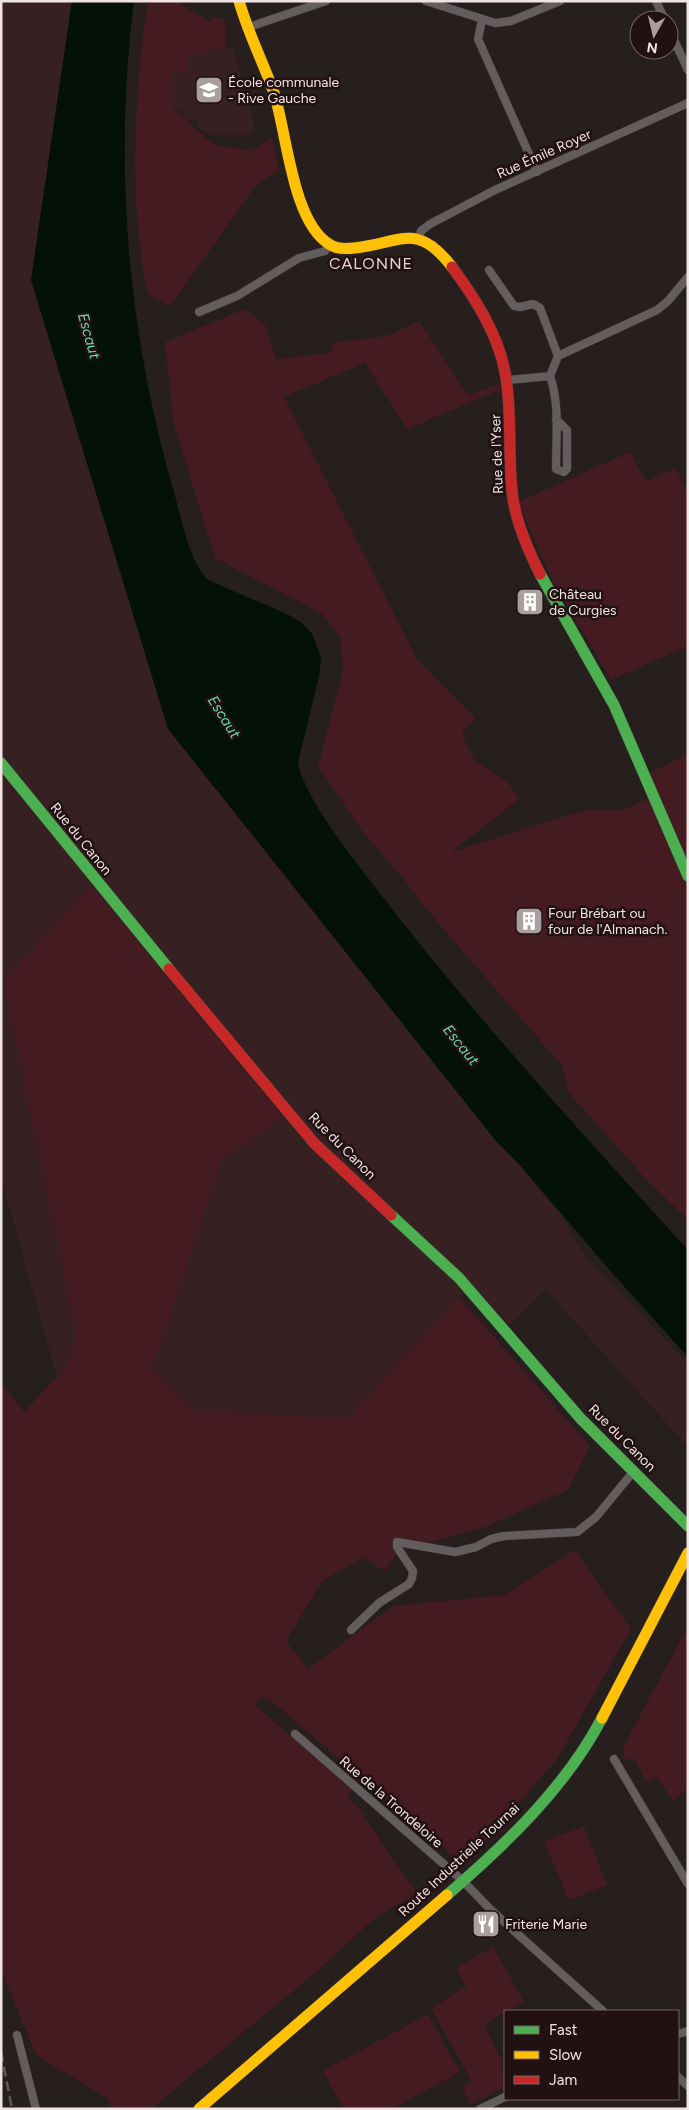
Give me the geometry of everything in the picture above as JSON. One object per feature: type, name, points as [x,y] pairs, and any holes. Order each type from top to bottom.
[{"type":"main road","points":[[239,1],[246,28],[278,106],[297,191],[318,236],[329,245],[352,249],[419,238]]},
{"type":"main road","name":"Rue de l'Yser","points":[[419,238],[428,240],[441,251],[488,322],[498,345],[508,380],[511,485],[514,505],[525,542],[547,588],[615,705],[688,876]]},
{"type":"main road","name":"Rue du Canon","points":[[1,763],[92,877],[314,1143],[460,1278],[581,1420],[688,1526]]},
{"type":"main road","name":"Route Industrielle Tournai","points":[[199,2109],[463,1880],[509,1838],[541,1804],[568,1771],[597,1727],[684,1565],[688,1553]]},
{"type":"street","points":[[246,28],[326,1]]},
{"type":"street","points":[[426,1],[495,23],[511,21],[560,1]]},
{"type":"street","points":[[482,20],[478,39],[536,172]]},
{"type":"street","points":[[679,51],[688,70]]},
{"type":"street","name":"Rue Émile Royer","points":[[419,238],[421,231],[430,224],[495,190],[688,103]]},
{"type":"street","points":[[198,312],[237,296],[299,258],[325,251],[329,245]]},
{"type":"street","points":[[490,270],[514,306],[520,307],[533,304],[540,308],[558,356],[550,376],[556,393],[556,419],[556,469],[564,472],[567,470],[567,430],[556,419]]},
{"type":"street","points":[[558,356],[656,310],[668,301],[688,277]]},
{"type":"street","points":[[508,380],[550,376]]},
{"type":"street","points":[[351,1630],[379,1603],[409,1584],[412,1578],[412,1571],[397,1547],[397,1542],[454,1552],[476,1547],[491,1539],[504,1536],[577,1532],[596,1517],[633,1472]]},
{"type":"street","name":"Rue de la Trondeloire","points":[[295,1734],[463,1880],[491,1910],[602,2010]]},
{"type":"street","points":[[614,1759],[688,1884]]},
{"type":"street","points":[[17,2035],[36,2109]]},
{"type":"street","points":[[480,2109],[504,2097]]},
{"type":"shaded area","points":[[1,1],[72,1],[31,280],[168,729],[496,1141],[518,1163],[560,1214],[585,1256],[688,1363],[688,1447],[545,1289],[510,1326],[474,1286],[459,1297],[347,1419],[192,1410],[153,1368],[222,1159],[284,1117],[3,981],[77,1337],[65,1368],[57,1378],[4,1188],[1,1188]]},
{"type":"shaded area","points":[[148,1],[175,1],[209,21],[215,17],[225,20],[225,48],[190,54],[186,73],[174,71],[173,108],[214,145],[251,150],[272,138],[279,171],[257,184],[170,306],[148,294],[138,224],[135,148],[139,71]]},
{"type":"shaded area","name":"École communale - Rive Gauche","points":[[233,46],[253,119],[254,131],[246,135],[212,135],[198,128],[198,121],[183,118],[182,110],[173,108],[174,71],[190,54]]},
{"type":"shaded area","points":[[245,309],[265,324],[276,359],[332,352],[331,343],[386,336],[419,321],[468,395],[499,384],[500,390],[407,429],[365,363],[284,397],[417,659],[475,718],[462,734],[475,761],[507,781],[519,799],[451,852],[588,809],[619,811],[650,798],[688,873],[688,1220],[646,1179],[568,1092],[563,1067],[421,903],[407,883],[363,832],[318,766],[343,670],[340,637],[321,613],[215,558],[173,421],[165,342]]},
{"type":"shaded area","points":[[630,452],[646,481],[676,468],[688,493],[688,646],[611,680],[553,582],[518,502]]},
{"type":"shaded area","points":[[688,754],[688,866],[645,775]]},
{"type":"shaded area","points":[[91,886],[284,1117],[222,1159],[153,1368],[192,1410],[347,1419],[459,1297],[590,1446],[568,1490],[483,1528],[419,1545],[397,1542],[396,1554],[385,1571],[364,1558],[322,1581],[286,1641],[308,1669],[393,1606],[504,1595],[575,1550],[631,1629],[557,1759],[465,1866],[269,1699],[259,1698],[255,1705],[352,1790],[347,1797],[366,1814],[364,1816],[417,1894],[376,1917],[314,1974],[151,2109],[109,2109],[110,2100],[36,2055],[1,1970],[1,1383],[24,1412],[65,1368],[77,1337],[3,981]]},
{"type":"shaded area","points":[[688,1627],[688,1788],[673,1801],[657,1777],[646,1782],[635,1760],[624,1759],[624,1745]]},
{"type":"shaded area","points":[[584,1826],[607,1885],[569,1900],[544,1842]]},
{"type":"shaded area","points":[[493,1947],[524,2001],[508,2010],[504,2010],[504,2012],[484,2024],[503,2063],[500,2067],[504,2073],[504,2088],[470,2105],[462,2086],[472,2081],[431,2009],[466,1986],[456,1968]]},
{"type":"shaded area","points":[[428,2014],[460,2072],[392,2109],[344,2109],[323,2071]]},
{"type":"water","name":"Escaut","points":[[72,1],[134,1],[125,126],[125,189],[129,251],[146,374],[159,435],[191,553],[208,580],[287,614],[301,622],[313,635],[321,658],[319,676],[298,763],[310,793],[330,827],[354,860],[488,1027],[688,1250],[688,1357],[613,1274],[518,1163],[496,1141],[168,729],[31,280]]},
{"type":"railway","points":[[1,2052],[12,2109]]},
{"type":"traffic: fast","points":[[540,574],[614,705],[688,876]]},
{"type":"traffic: fast","points":[[1,763],[169,969]]},
{"type":"traffic: fast","points":[[391,1215],[459,1278],[581,1419],[688,1526]]},
{"type":"traffic: fast","points":[[447,1895],[491,1856],[533,1814],[571,1768],[602,1718]]},
{"type":"traffic: slow","points":[[239,1],[274,93],[292,175],[299,197],[317,233],[329,244],[338,248],[354,248],[408,238],[418,239],[429,244],[440,253],[452,267]]},
{"type":"traffic: slow","points":[[602,1718],[688,1553]]},
{"type":"traffic: slow","points":[[199,2109],[447,1895]]},
{"type":"traffic: jam","points":[[452,267],[484,317],[502,358],[509,404],[510,467],[513,499],[517,518],[540,574]]},
{"type":"traffic: jam","points":[[169,969],[314,1143],[391,1215]]},
{"type":"place","name":"École communale - Rive Gauche","points":[[209,90]]},
{"type":"place","name":"Château de Curgies","points":[[530,602]]},
{"type":"place","name":"Four Brébart ou four de l'Almanach.","points":[[529,921]]},
{"type":"place","name":"Friterie Marie","points":[[486,1924]]},
{"type":"district","name":"CALONNE","points":[[371,263]]}]
